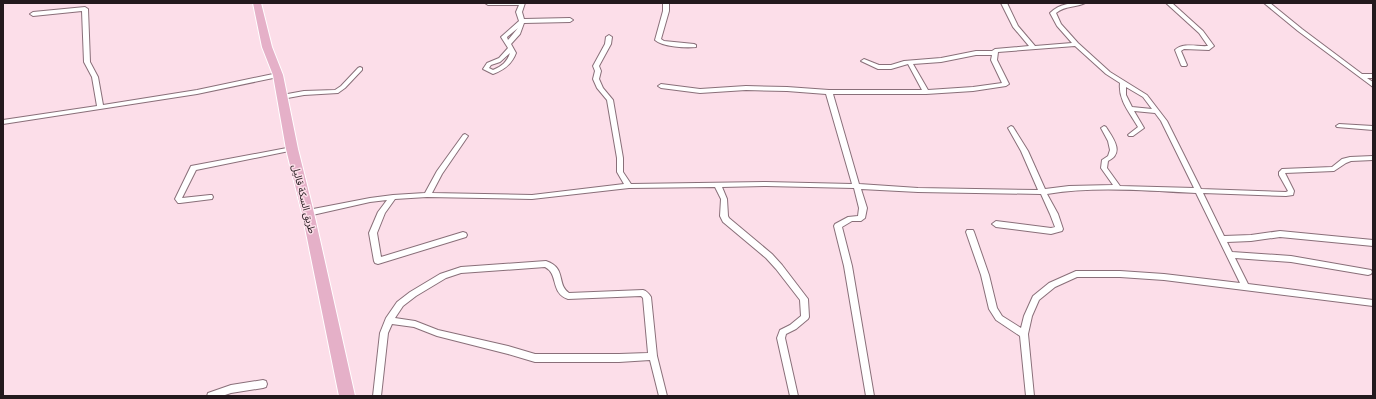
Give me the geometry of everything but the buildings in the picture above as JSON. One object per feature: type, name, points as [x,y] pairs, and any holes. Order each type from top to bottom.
[{"type":"main road","name":"طريق السكة قاليل","points":[[257,3],[267,47],[278,75],[292,149],[308,213],[347,396]]},
{"type":"street","points":[[488,3],[522,3],[519,12],[522,26],[516,34],[512,41],[509,47],[503,58],[496,63],[489,64],[486,69],[493,72],[501,69],[511,59],[513,53],[509,47],[504,37]]},
{"type":"street","points":[[666,3],[666,11],[658,40],[663,43],[694,46]]},
{"type":"street","points":[[1004,3],[1016,26],[1033,48]]},
{"type":"street","points":[[1082,3],[1060,7],[1053,12],[1059,25],[1100,67],[1145,96],[1164,121],[1245,286]]},
{"type":"street","points":[[1170,3],[1201,32],[1211,46],[1209,48],[1183,47],[1178,50],[1184,65]]},
{"type":"street","points":[[1267,3],[1373,85]]},
{"type":"street","points":[[33,14],[84,8],[87,62],[95,77],[100,107]]},
{"type":"street","points":[[504,37],[522,21],[570,20]]},
{"type":"street","points":[[504,37],[516,34]]},
{"type":"street","points":[[609,37],[608,44],[596,66],[598,71],[596,79],[600,88],[610,100],[620,151],[620,172],[629,186]]},
{"type":"street","points":[[864,60],[872,65],[885,67],[941,60],[1000,50],[1076,44]]},
{"type":"street","points":[[661,86],[700,91],[766,88],[829,92],[926,92],[973,89],[1004,85],[1006,82],[994,60],[994,52]]},
{"type":"street","points":[[910,63],[926,92]]},
{"type":"street","points":[[282,97],[304,93],[336,92],[343,87],[360,69]]},
{"type":"street","points":[[3,122],[204,91],[278,75]]},
{"type":"street","points":[[1361,76],[1373,76]]},
{"type":"street","points":[[1123,83],[1122,89],[1130,109],[1141,128],[1131,135]]},
{"type":"street","points":[[829,92],[863,208],[861,218],[851,219],[838,226],[850,274],[870,396]]},
{"type":"street","points":[[1130,109],[1156,111]]},
{"type":"street","points":[[1339,126],[1373,128]]},
{"type":"street","points":[[996,224],[1051,231],[1059,229],[1054,211],[1043,192],[1033,166],[1011,128]]},
{"type":"street","points":[[1104,128],[1114,146],[1114,153],[1111,158],[1105,160],[1104,168],[1118,188]]},
{"type":"street","points":[[426,195],[439,173],[465,136]]},
{"type":"street","points":[[210,197],[180,201],[178,199],[193,168],[292,149]]},
{"type":"street","points":[[308,213],[370,200],[393,197],[426,195],[532,197],[629,186],[856,186],[918,190],[1043,192],[1069,188],[1118,188],[1290,194],[1291,191],[1282,175],[1282,172],[1284,171],[1334,169],[1344,161],[1350,159],[1373,158]]},
{"type":"street","points":[[718,185],[724,199],[724,216],[726,220],[769,256],[804,300],[805,317],[793,327],[783,332],[782,338],[794,396]]},
{"type":"street","points":[[393,197],[382,212],[373,233],[378,261],[463,235]]},
{"type":"street","points":[[970,232],[985,275],[993,309],[999,318],[1024,334]]},
{"type":"street","points":[[1221,239],[1251,238],[1280,234],[1373,243]]},
{"type":"street","points":[[1229,255],[1291,259],[1368,272]]},
{"type":"street","points":[[377,396],[384,333],[389,320],[400,304],[443,276],[461,270],[546,264],[553,266],[556,271],[560,289],[568,296],[643,294],[647,297],[652,356],[663,396]]},
{"type":"street","points":[[1030,396],[1024,334],[1028,316],[1036,298],[1052,285],[1076,274],[1120,274],[1164,278],[1245,286],[1373,302]]},
{"type":"street","points":[[389,320],[415,324],[437,333],[535,358],[619,358],[652,356]]},
{"type":"street","points":[[211,396],[231,389],[263,384]]}]
